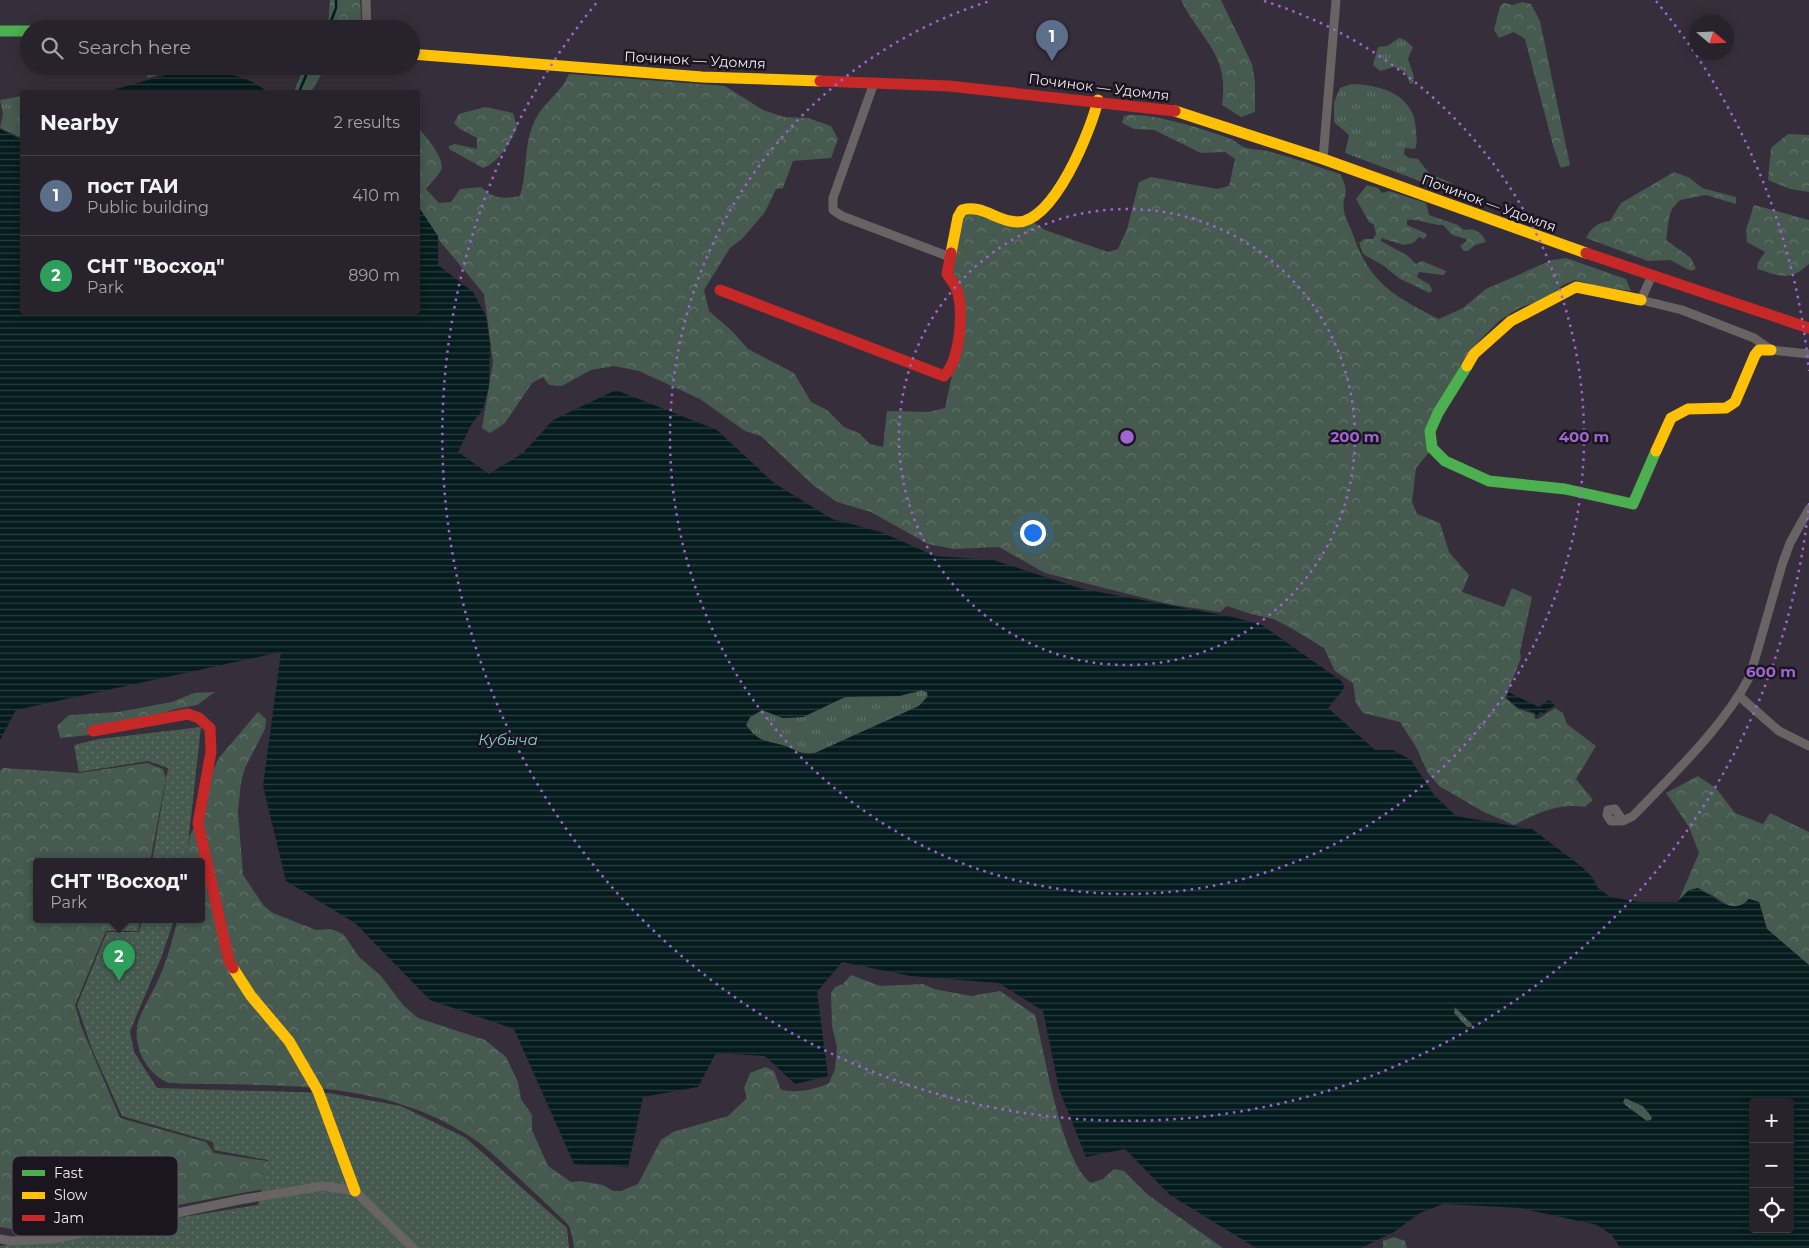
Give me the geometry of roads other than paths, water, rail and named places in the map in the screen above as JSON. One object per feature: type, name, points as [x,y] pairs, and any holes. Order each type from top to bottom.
[{"type":"street","points":[[366,0],[367,20]]},
{"type":"street","points":[[1323,159],[1336,0]]},
{"type":"street","points":[[0,31],[20,30]]},
{"type":"street","name":"Починок — Удомля","points":[[420,55],[702,77],[949,86],[1098,100],[1171,110],[1323,159],[1652,275],[1809,328]]},
{"type":"street","points":[[874,83],[833,198],[833,210],[842,216],[950,257]]},
{"type":"street","points":[[720,290],[944,376],[950,371],[956,353],[961,312],[957,288],[947,274],[958,217],[962,210],[974,208],[1017,222],[1027,221],[1040,212],[1073,164],[1087,139],[1098,100]]},
{"type":"street","points":[[1641,300],[1652,275]]},
{"type":"street","points":[[1771,350],[1754,338],[1682,310],[1576,287],[1511,321],[1474,354],[1459,375],[1430,431],[1432,448],[1450,464],[1490,481],[1565,489],[1633,504],[1671,418],[1688,408],[1726,408],[1731,406],[1739,394],[1755,355],[1759,350],[1809,354]]},
{"type":"street","points":[[1623,821],[1633,816],[1692,754],[1739,696],[1750,676],[1790,543],[1809,509]]},
{"type":"street","points":[[1739,696],[1779,731],[1809,746]]},
{"type":"street","points":[[93,731],[188,714],[199,718],[210,728],[212,746],[199,805],[198,823],[228,961],[251,996],[289,1041],[318,1091],[355,1191],[414,1248]]},
{"type":"street","points":[[178,1213],[239,1200],[323,1186],[355,1191]]},
{"type":"street","points":[[0,1239],[11,1241],[53,1240],[72,1236]]},
{"type":"water","points":[[165,75],[231,75],[244,78],[265,90],[113,90]]},
{"type":"water","name":"Кубыча","points":[[0,129],[20,139],[20,315],[420,315],[420,209],[438,236],[438,265],[473,292],[486,316],[490,344],[489,386],[483,409],[471,425],[458,452],[489,474],[523,453],[553,420],[616,390],[717,430],[774,483],[832,519],[881,532],[935,556],[993,560],[1083,589],[1233,617],[1262,625],[1340,680],[1344,685],[1343,690],[1328,708],[1375,750],[1393,750],[1411,760],[1434,795],[1456,816],[1532,829],[1581,866],[1592,877],[1598,888],[1610,897],[1640,902],[1677,902],[1689,890],[1698,888],[1730,906],[1743,904],[1749,899],[1759,902],[1767,929],[1809,965],[1809,1248],[1620,1248],[1612,1235],[1597,1225],[1520,1208],[1443,1204],[1420,1213],[1394,1232],[1361,1248],[1256,1248],[1170,1195],[1125,1149],[1086,1157],[1059,1089],[1043,1011],[999,983],[910,976],[842,962],[817,992],[828,1076],[795,1084],[765,1056],[716,1053],[698,1087],[643,1097],[628,1167],[574,1164],[514,1029],[430,1000],[355,923],[286,881],[263,786],[281,652],[16,710],[0,740]],"holes":[[[921,690],[927,692],[928,696],[919,706],[810,754],[762,740],[754,735],[746,725],[750,717],[762,710],[783,718],[803,717],[845,697],[900,696]],[[1455,1007],[1472,1024],[1471,1027],[1467,1027],[1454,1013]],[[1625,1098],[1643,1106],[1652,1117],[1651,1120],[1647,1121],[1623,1102]]]},
{"type":"water","points":[[1508,692],[1539,707],[1549,700],[1555,705],[1544,713],[1540,712],[1536,718],[1535,713],[1517,707],[1507,698]]},
{"type":"waterway","points":[[331,20],[336,8],[336,0]]},
{"type":"waterway","points":[[300,90],[306,75]]},
{"type":"place","name":"пост ГАИ","points":[[1052,61]]},
{"type":"place","name":"СНТ \"Восход\"","points":[[119,981]]}]
